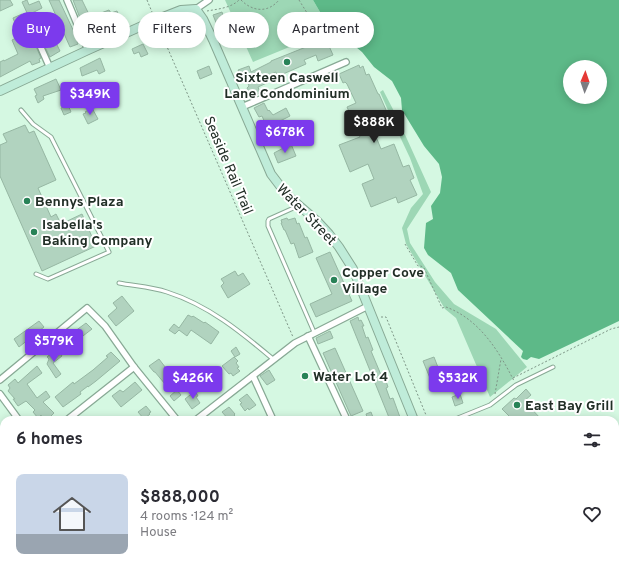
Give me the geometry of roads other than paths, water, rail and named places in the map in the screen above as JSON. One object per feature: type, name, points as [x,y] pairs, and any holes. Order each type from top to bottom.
[{"type":"main road","points":[[0,92],[88,50],[156,20],[181,10],[196,9]]},
{"type":"main road","name":"Water Street","points":[[196,9],[203,19],[271,174],[287,195],[317,222],[340,247],[353,269],[412,416]]},
{"type":"street","points":[[67,0],[88,50]]},
{"type":"street","points":[[196,9],[209,0]]},
{"type":"street","points":[[41,48],[50,68]]},
{"type":"street","points":[[242,108],[346,62]]},
{"type":"street","points":[[201,416],[295,343],[314,332],[368,306]]},
{"type":"street","points":[[0,380],[88,308],[105,326],[134,367],[174,416]]},
{"type":"street","points":[[308,336],[345,416]]},
{"type":"street","points":[[72,416],[134,367]]},
{"type":"street","points":[[253,376],[271,416]]},
{"type":"street","points":[[0,394],[16,416]]},
{"type":"lane","points":[[21,110],[34,124],[51,137],[109,252],[48,279],[36,274]]},
{"type":"lane","points":[[298,206],[269,219],[268,226],[314,332]]},
{"type":"lane","points":[[119,282],[167,292],[203,307],[246,336],[273,359]]},
{"type":"lane","points":[[464,416],[494,403],[516,385],[553,367]]},
{"type":"place","name":"Sixteen Caswell Lane Condominium","points":[[287,62]]},
{"type":"place","name":"Bennys Plaza","points":[[27,201]]},
{"type":"place","name":"Isabella's Baking Company","points":[[34,232]]},
{"type":"place","name":"Copper Cove Village","points":[[334,280]]},
{"type":"place","name":"Water Lot 4","points":[[305,376]]},
{"type":"place","name":"East Bay Grill","points":[[517,405]]}]
